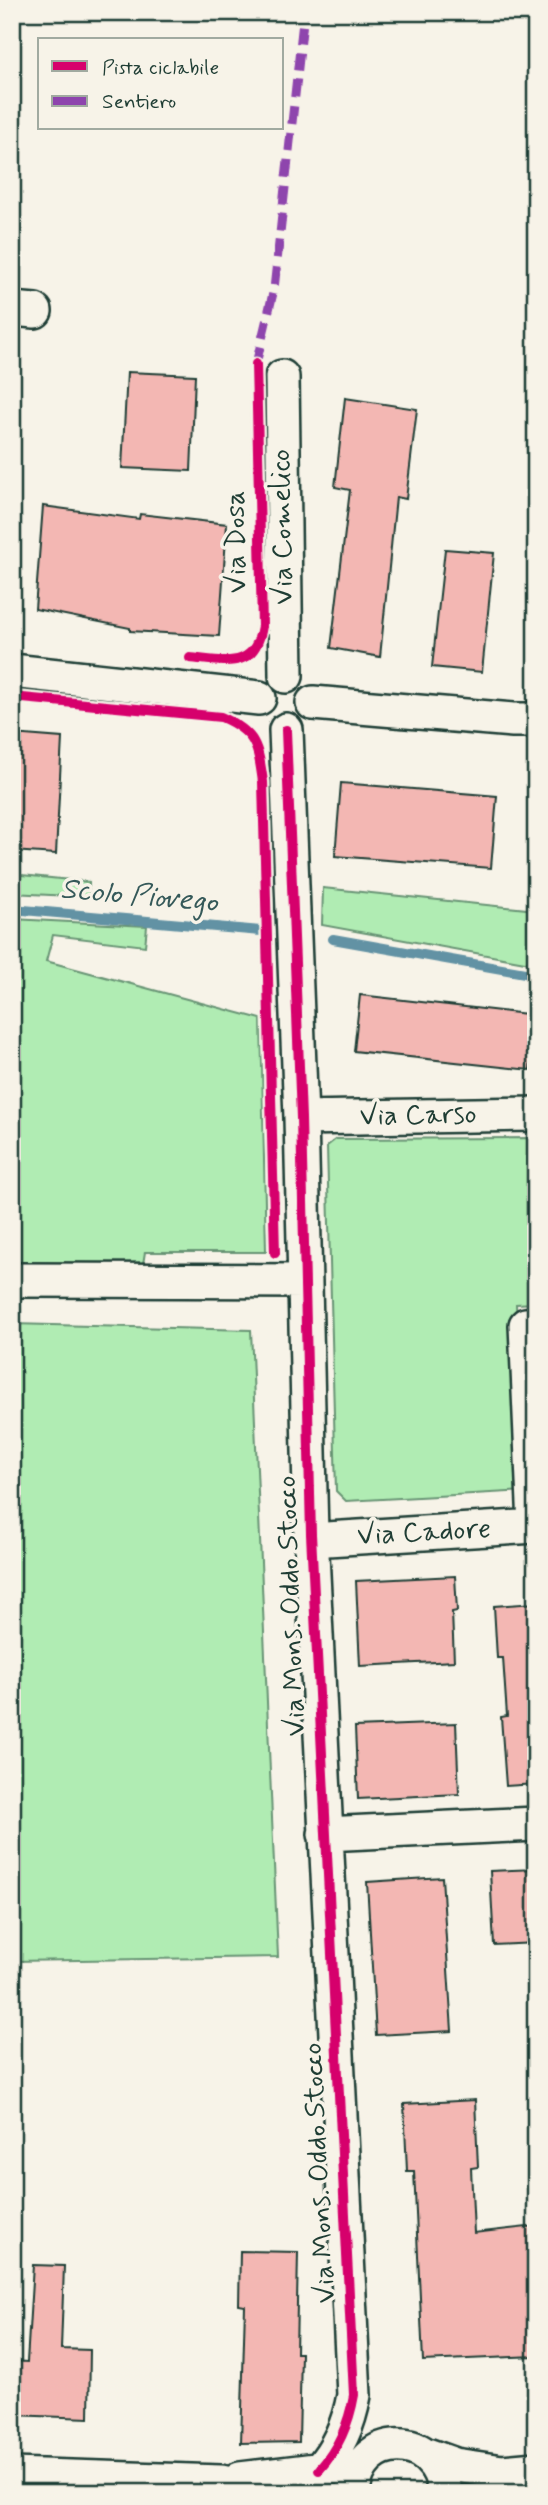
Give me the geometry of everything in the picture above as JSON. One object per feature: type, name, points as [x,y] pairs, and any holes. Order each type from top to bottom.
[{"type":"street","name":"Via Comelico","points":[[282,377],[286,676]]},
{"type":"street","points":[[12,671],[259,698]]},
{"type":"street","points":[[286,676],[302,681],[313,703],[302,725],[286,730],[271,726],[265,721],[260,714],[259,698],[269,682],[286,676]]},
{"type":"street","points":[[313,703],[525,720],[536,717]]},
{"type":"street","name":"Via Mons. Oddo Stocco","points":[[286,730],[301,1118],[311,1540],[352,2408]]},
{"type":"street","name":"Via Carso","points":[[301,1118],[536,1114]]},
{"type":"street","points":[[12,1280],[305,1281]]},
{"type":"street","points":[[535,1526],[526,1325],[536,1324]]},
{"type":"street","name":"Via Cadore","points":[[311,1540],[535,1526]]},
{"type":"street","points":[[325,1834],[536,1824]]},
{"type":"street","points":[[352,2408],[368,2417],[380,2430],[415,2450],[455,2465],[502,2472],[536,2469]]},
{"type":"street","points":[[319,2470],[332,2456],[352,2408]]},
{"type":"street","points":[[352,2408],[360,2472]]},
{"type":"street","points":[[360,2472],[382,2448],[415,2450],[440,2471],[444,2493]]},
{"type":"street","points":[[12,2475],[220,2482],[319,2470],[360,2472]]},
{"type":"street","points":[[462,2493],[502,2472]]},
{"type":"street","points":[[220,2482],[273,2493]]},
{"type":"green space","points":[[12,874],[89,882],[89,897],[12,893]]},
{"type":"green space","points":[[323,888],[536,910],[536,964],[322,925]]},
{"type":"green space","points":[[12,919],[147,926],[145,946],[53,935],[46,961],[261,1019],[266,1252],[145,1252],[143,1264],[12,1263]]},
{"type":"green space","points":[[536,1138],[536,1303],[516,1304],[525,1491],[346,1501],[336,1491],[327,1146],[336,1139]]},
{"type":"green space","points":[[12,1324],[251,1330],[278,1957],[12,1961]]},
{"type":"building","points":[[127,372],[195,375],[191,471],[122,468]]},
{"type":"building","points":[[345,398],[417,409],[406,499],[396,497],[380,657],[331,648],[350,490],[335,487]]},
{"type":"building","points":[[43,506],[139,519],[140,514],[227,524],[219,636],[130,631],[130,628],[35,609]]},
{"type":"building","points":[[445,549],[494,553],[482,672],[432,667]]},
{"type":"building","points":[[12,734],[62,738],[56,854],[12,851]]},
{"type":"building","points":[[341,783],[497,796],[491,868],[335,856]]},
{"type":"building","points":[[360,995],[536,1015],[536,1059],[531,1058],[530,1070],[354,1051]]},
{"type":"building","points":[[455,1576],[457,1611],[452,1612],[454,1661],[360,1666],[356,1581]]},
{"type":"building","points":[[536,1603],[536,1784],[506,1786],[501,1717],[507,1716],[503,1658],[497,1658],[494,1606]]},
{"type":"building","points":[[456,1723],[459,1794],[358,1799],[355,1727]]},
{"type":"building","points":[[536,1869],[536,1943],[494,1945],[490,1871]]},
{"type":"building","points":[[442,1877],[452,2031],[376,2035],[367,1882]]},
{"type":"building","points":[[475,2100],[478,2167],[471,2168],[474,2233],[536,2226],[536,2356],[423,2361],[414,2171],[407,2171],[404,2104]]},
{"type":"building","points":[[240,2251],[298,2252],[296,2353],[301,2353],[299,2442],[241,2443],[245,2306],[239,2305]]},
{"type":"building","points":[[33,2265],[64,2266],[61,2349],[90,2350],[89,2418],[12,2415],[12,2361],[27,2362]]},
{"type":"waterway","name":"Scolo Piovego","points":[[12,909],[261,931]]},
{"type":"waterway","name":"Scolo Piovego","points":[[333,939],[536,975]]},
{"type":"marked path","points":[[256,364],[274,289],[304,12]]},
{"type":"cycle path","name":"Via Dosa","points":[[190,658],[226,661],[245,657],[253,650],[262,626],[256,364]]},
{"type":"cycle path","points":[[12,697],[221,717],[242,728],[257,750],[263,782],[275,1253]]},
{"type":"cycle path","points":[[286,730],[301,1118],[311,1534],[354,2395],[342,2435],[319,2470]]}]
